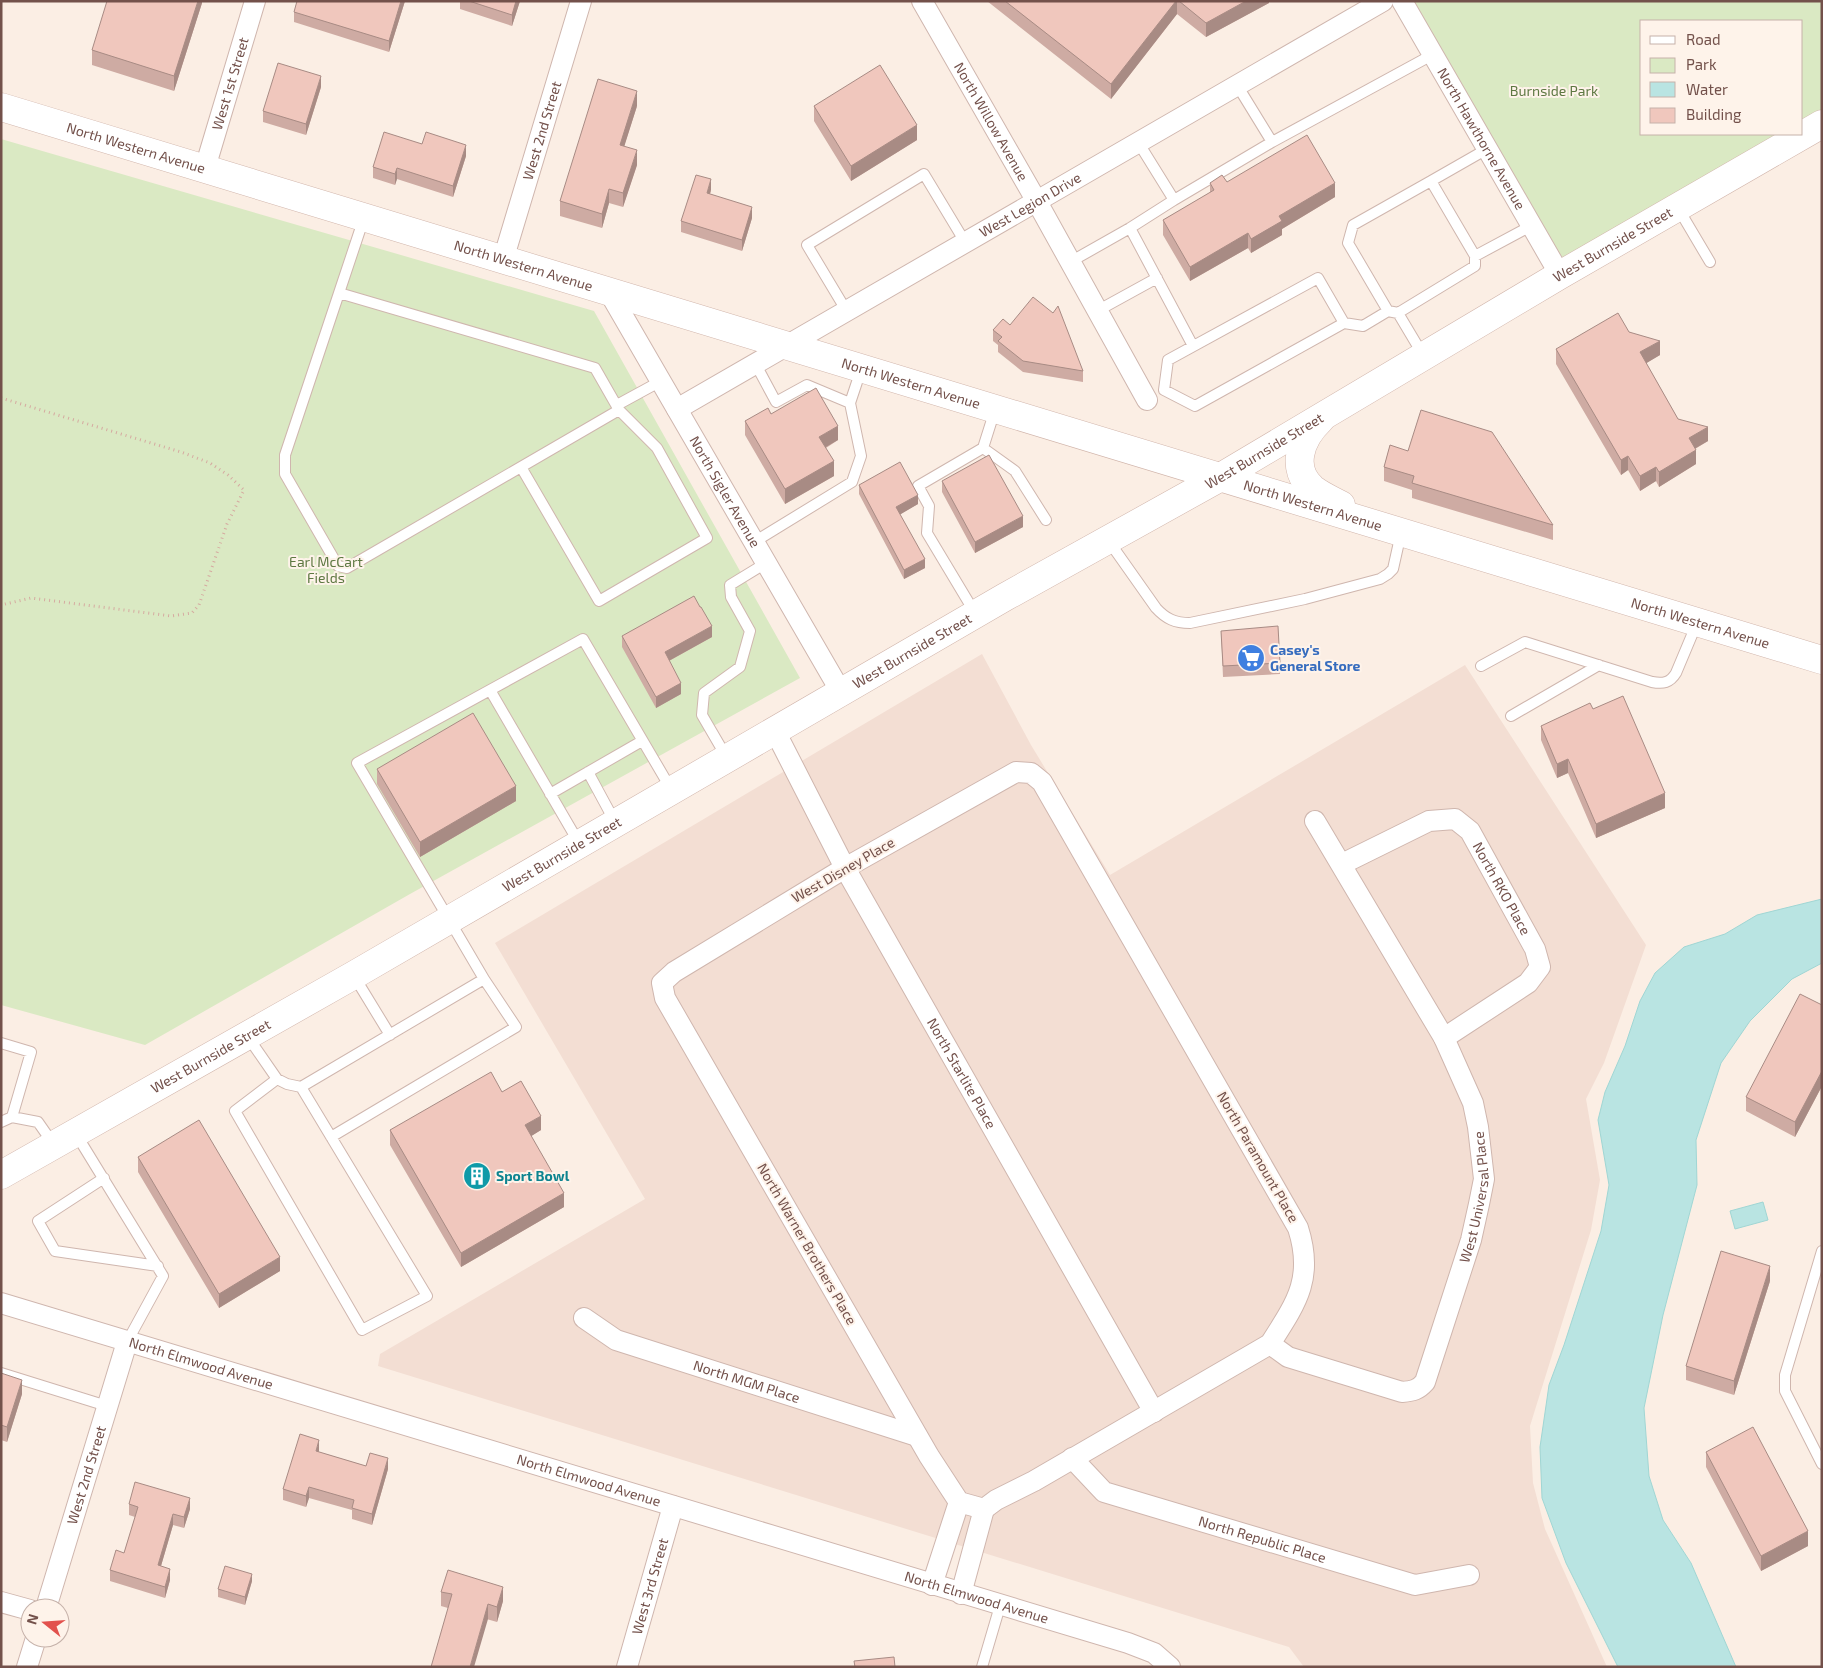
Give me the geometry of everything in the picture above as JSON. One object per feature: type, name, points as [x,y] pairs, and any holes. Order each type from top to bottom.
[{"type":"main road","name":"North Western Avenue","points":[[1,107],[1822,660]]},
{"type":"main road","name":"West Burnside Street","points":[[1803,135],[1822,124]]},
{"type":"main road","name":"West Burnside Street","points":[[1,1175],[354,975],[975,614],[1219,478],[1560,275],[1803,135]]},
{"type":"main road","points":[[1331,410],[1309,430],[1306,436],[1301,451],[1301,470],[1305,480],[1312,488],[1389,529]]},
{"type":"street","name":"West 1st Street","points":[[205,168],[255,1]]},
{"type":"street","name":"West 2nd Street","points":[[503,260],[581,1]]},
{"type":"street","name":"North Willow Avenue","points":[[922,1],[1036,200],[1146,400]]},
{"type":"street","name":"West Legion Drive","points":[[677,409],[1383,1]]},
{"type":"street","name":"North Hawthorne Avenue","points":[[1402,1],[1560,275]]},
{"type":"street","name":"North Sigler Avenue","points":[[609,292],[841,692]]},
{"type":"street","name":"North Starlite Place","points":[[775,731],[845,868],[1154,1412]]},
{"type":"street","name":"West Disney Place","points":[[662,983],[674,972],[845,868],[1016,772],[1031,773]]},
{"type":"street","name":"North Paramount Place","points":[[984,1509],[996,1500],[1034,1481],[1270,1344],[1302,1288],[1305,1268],[1304,1246],[1298,1228],[1042,782],[1031,773]]},
{"type":"street","name":"North RKO Place","points":[[1342,864],[1429,821],[1455,819],[1470,831],[1535,949],[1540,966],[1528,983],[1444,1038]]},
{"type":"street","name":"West Universal Place","points":[[1270,1344],[1288,1357],[1402,1392],[1414,1391],[1425,1382],[1471,1240],[1484,1179],[1482,1154],[1473,1103],[1444,1038],[1315,821]]},
{"type":"street","name":"North Warner Brothers Place","points":[[662,983],[665,998],[916,1436],[959,1502]]},
{"type":"street","name":"North Elmwood Avenue","points":[[1,1303],[1136,1646],[1154,1653],[1170,1667]]},
{"type":"street","name":"North MGM Place","points":[[584,1318],[616,1340],[916,1436]]},
{"type":"street","name":"West 2nd Street","points":[[49,1598],[127,1342]]},
{"type":"street","name":"North Republic Place","points":[[1072,1458],[1104,1492],[1416,1585],[1469,1575]]},
{"type":"street","points":[[932,1585],[959,1502],[984,1509],[961,1594]]},
{"type":"street","name":"West 3rd Street","points":[[627,1667],[673,1506]]},
{"type":"street","points":[[1,1602],[20,1607]]},
{"type":"street","points":[[27,1667],[33,1648]]},
{"type":"lane","points":[[1070,262],[1272,142],[1432,54]]},
{"type":"lane","points":[[1237,85],[1272,142]]},
{"type":"lane","points":[[1138,142],[1174,200]]},
{"type":"lane","points":[[1424,355],[1393,312],[1348,243],[1353,225],[1487,149]]},
{"type":"lane","points":[[846,310],[807,245],[924,174],[965,242]]},
{"type":"lane","points":[[1164,390],[1195,406],[1344,323],[1363,326],[1393,312],[1475,266],[1475,256],[1431,181]]},
{"type":"lane","points":[[1678,207],[1710,262]]},
{"type":"lane","points":[[364,217],[286,455],[285,474],[338,566],[347,568],[521,467],[661,381]]},
{"type":"lane","points":[[1475,256],[1531,226]]},
{"type":"lane","points":[[1130,228],[1193,346]]},
{"type":"lane","points":[[1098,311],[1158,278]]},
{"type":"lane","points":[[1164,390],[1168,360],[1318,278],[1344,323]]},
{"type":"lane","points":[[339,293],[595,368],[618,408],[656,448],[707,538],[599,601],[521,467]]},
{"type":"lane","points":[[755,364],[776,402],[807,385],[850,403]]},
{"type":"lane","points":[[754,542],[852,482],[861,456],[850,403],[861,368]]},
{"type":"lane","points":[[1146,400],[1164,390]]},
{"type":"lane","points":[[975,614],[927,533],[929,506],[918,486],[983,448],[995,409]]},
{"type":"lane","points":[[983,448],[1015,471],[1046,520]]},
{"type":"lane","points":[[1108,540],[1164,617],[1173,621],[1190,623],[1305,599],[1380,579],[1393,568],[1389,529]]},
{"type":"lane","points":[[728,758],[702,715],[704,693],[740,667],[750,630],[731,597],[730,585],[766,562]]},
{"type":"lane","points":[[1481,666],[1525,642],[1661,684],[1673,679],[1697,622]]},
{"type":"lane","points":[[331,1137],[516,1026],[484,979],[448,920],[357,764],[583,639],[672,791]]},
{"type":"lane","points":[[1511,716],[1599,665]]},
{"type":"lane","points":[[490,690],[579,844]]},
{"type":"lane","points":[[550,794],[642,741]]},
{"type":"lane","points":[[588,772],[616,823]]},
{"type":"lane","points":[[354,975],[390,1035]]},
{"type":"lane","points":[[247,1036],[278,1079],[287,1084],[301,1086],[484,979]]},
{"type":"lane","points":[[1,1043],[30,1052],[12,1117]]},
{"type":"lane","points":[[278,1079],[236,1111],[362,1330],[427,1296],[301,1086]]},
{"type":"lane","points":[[1,1122],[12,1117],[38,1122],[65,1139],[104,1178],[158,1266],[163,1276],[127,1342]]},
{"type":"lane","points":[[104,1178],[38,1221],[55,1250],[158,1266]]},
{"type":"lane","points":[[1822,1250],[1784,1384],[1785,1391],[1822,1464]]},
{"type":"lane","points":[[1,1373],[107,1406]]},
{"type":"lane","points":[[982,1667],[1000,1606]]},
{"type":"path","points":[[1,398],[181,452],[210,463],[228,475],[244,490],[227,524],[199,605],[192,613],[171,616],[31,598],[1,605]]},
{"type":"shaded area","points":[[982,654],[1031,745],[1110,875],[1465,665],[1646,945],[1604,1063],[1586,1099],[1600,1180],[1591,1230],[1530,1426],[1533,1483],[1545,1529],[1607,1667],[1304,1667],[1289,1647],[378,1366],[380,1354],[645,1199],[495,943]]},
{"type":"green space","name":"Burnside Park","points":[[1402,1],[1822,1],[1822,124],[1803,135],[1803,20],[1640,20],[1640,135],[1803,135],[1560,275]]},
{"type":"green space","name":"Earl McCart Fields","points":[[1,139],[594,311],[800,678],[410,894],[145,1045],[1,1005]]},
{"type":"water","points":[[1822,899],[1822,963],[1792,979],[1750,1021],[1721,1063],[1696,1140],[1697,1185],[1663,1315],[1644,1408],[1649,1476],[1663,1520],[1691,1563],[1736,1667],[1618,1667],[1566,1563],[1542,1498],[1540,1447],[1549,1385],[1601,1231],[1609,1185],[1598,1120],[1605,1092],[1625,1046],[1640,1001],[1655,973],[1684,947],[1725,934],[1757,915]]},
{"type":"water","points":[[1763,1202],[1768,1220],[1735,1229],[1730,1211]]},
{"type":"building","points":[[107,1],[198,1],[174,76],[92,50]]},
{"type":"building","points":[[297,1],[401,1],[389,41],[294,12]]},
{"type":"building","points":[[469,1],[516,1],[512,15]]},
{"type":"building","points":[[1005,1],[1176,1],[1111,84]]},
{"type":"building","points":[[1179,1],[1246,1],[1206,23]]},
{"type":"building","points":[[278,63],[321,76],[306,124],[263,111]]},
{"type":"building","points":[[880,65],[917,125],[851,166],[814,106]]},
{"type":"building","points":[[598,79],[637,91],[620,145],[637,150],[623,193],[609,189],[602,214],[560,201]]},
{"type":"building","points":[[384,132],[422,144],[426,132],[466,145],[453,186],[397,168],[395,174],[373,167]]},
{"type":"building","points":[[1307,135],[1335,183],[1279,216],[1282,221],[1251,239],[1248,233],[1190,267],[1163,220],[1214,190],[1210,183],[1222,175],[1227,182]]},
{"type":"building","points":[[696,175],[711,179],[707,193],[752,207],[742,240],[681,221]]},
{"type":"building","points":[[1033,297],[1053,313],[1058,306],[1083,371],[1023,361],[998,341],[1002,337],[993,330],[1003,319],[1010,325]]},
{"type":"building","points":[[1618,313],[1629,332],[1660,341],[1640,352],[1678,419],[1708,427],[1689,438],[1696,450],[1659,472],[1656,467],[1640,476],[1628,456],[1621,460],[1556,349]]},
{"type":"building","points":[[816,388],[838,426],[819,437],[834,461],[785,489],[745,421],[768,408],[771,414]]},
{"type":"building","points":[[1421,410],[1492,432],[1553,525],[1412,483],[1414,476],[1384,467],[1390,445],[1408,451]]},
{"type":"building","points":[[989,455],[1023,516],[975,542],[942,481]]},
{"type":"building","points":[[900,462],[918,495],[896,507],[925,559],[904,570],[859,485]]},
{"type":"building","points":[[694,596],[712,626],[665,652],[681,683],[656,697],[622,636]]},
{"type":"building","name":"Casey's General Store","points":[[1278,626],[1280,663],[1223,666],[1221,631]]},
{"type":"building","points":[[1623,696],[1665,793],[1596,824],[1568,759],[1557,764],[1541,726],[1590,703],[1593,709]]},
{"type":"building","points":[[473,713],[516,786],[420,842],[377,769]]},
{"type":"building","points":[[1800,994],[1822,1005],[1822,1071],[1795,1122],[1746,1097]]},
{"type":"building","name":"Sport Bowl","points":[[491,1072],[502,1092],[521,1081],[541,1116],[525,1125],[564,1193],[461,1253],[390,1130]]},
{"type":"building","points":[[199,1120],[280,1257],[219,1294],[138,1157]]},
{"type":"building","points":[[1721,1251],[1770,1266],[1734,1381],[1686,1366]]},
{"type":"building","points":[[1,1373],[22,1380],[7,1427],[1,1425]]},
{"type":"building","points":[[1753,1427],[1808,1531],[1761,1556],[1706,1452]]},
{"type":"building","points":[[300,1434],[319,1440],[316,1451],[366,1466],[370,1453],[388,1458],[372,1514],[352,1508],[354,1500],[309,1487],[306,1496],[283,1489]]},
{"type":"building","points":[[135,1482],[190,1498],[184,1517],[173,1514],[158,1565],[170,1569],[165,1587],[110,1570],[116,1550],[124,1553],[138,1507],[129,1504]]},
{"type":"building","points":[[225,1566],[252,1574],[245,1597],[218,1589]]},
{"type":"building","points":[[448,1570],[503,1587],[497,1607],[488,1604],[470,1667],[431,1667],[452,1594],[441,1592]]},
{"type":"building","points":[[894,1657],[895,1667],[855,1667],[854,1661]]},
{"type":"place","name":"Casey's General Store","points":[[1251,658]]},
{"type":"place","name":"Sport Bowl","points":[[477,1176]]}]
